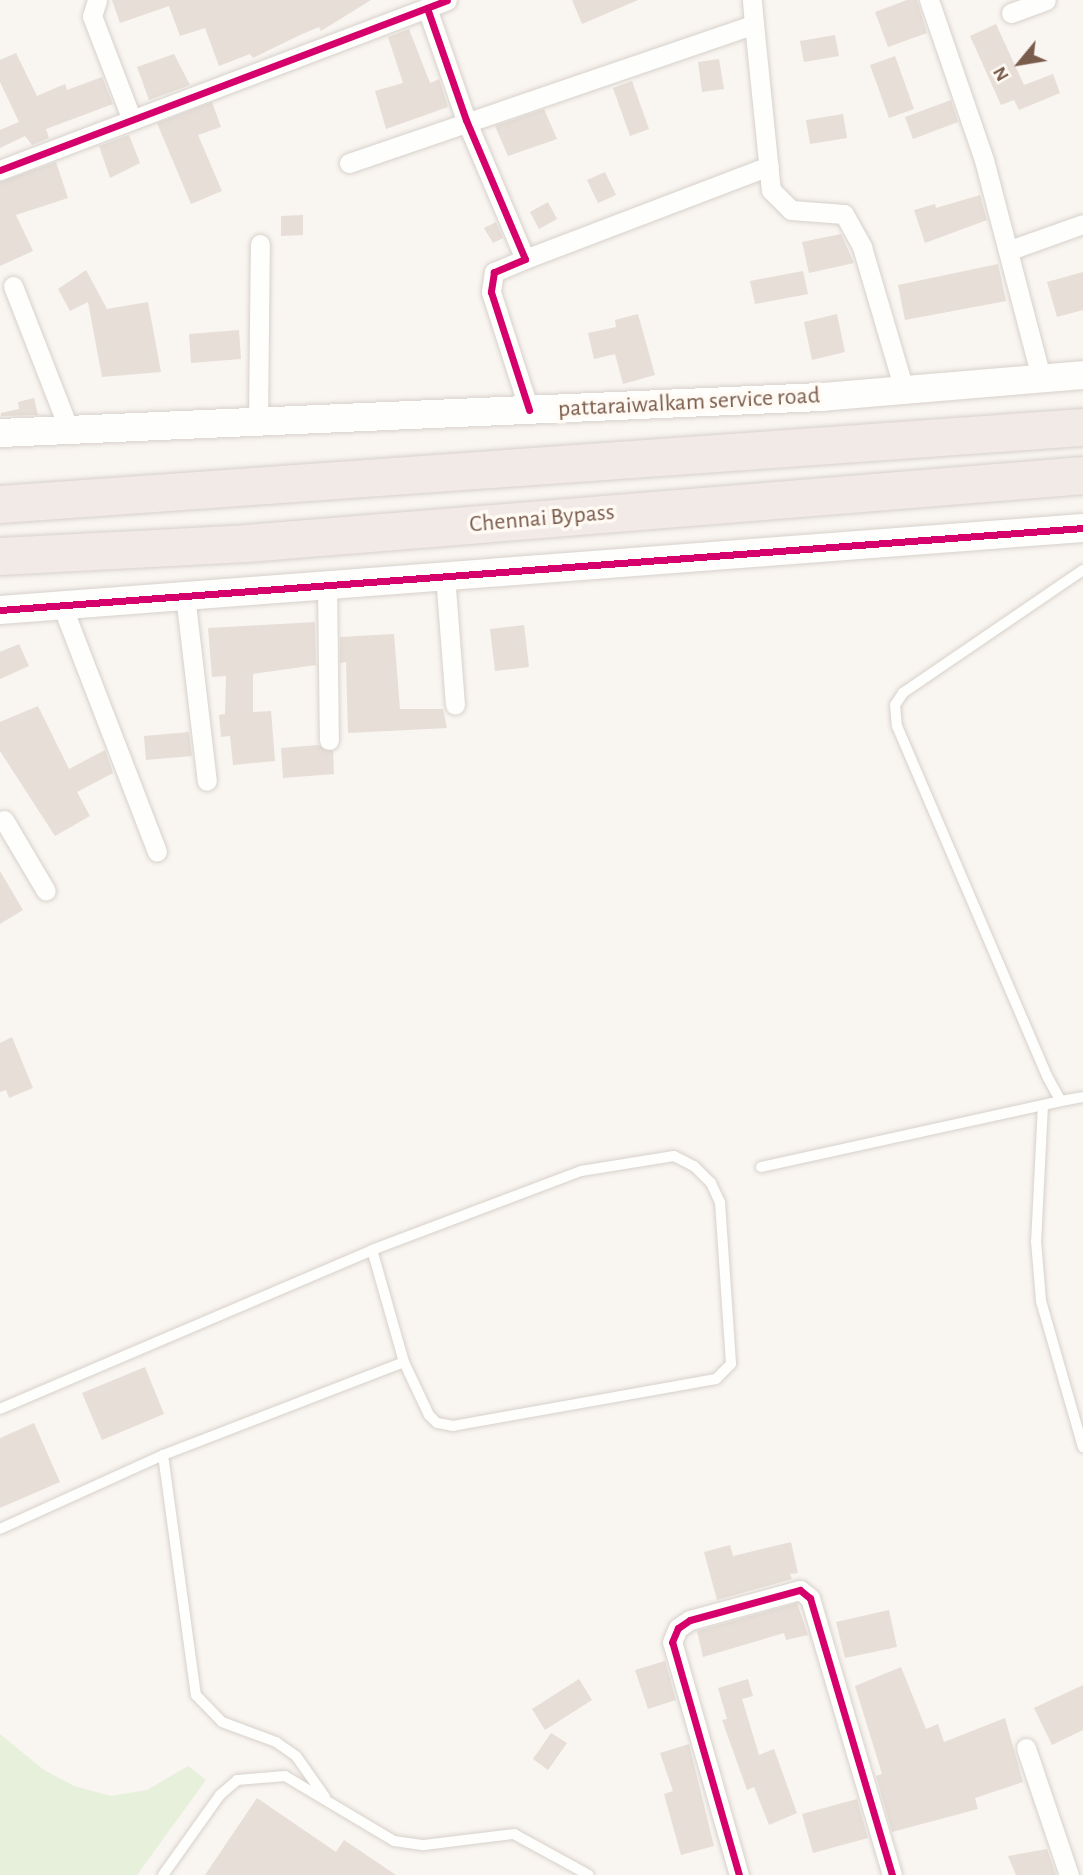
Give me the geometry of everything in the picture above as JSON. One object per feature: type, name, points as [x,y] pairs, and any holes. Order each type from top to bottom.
[{"type":"highway","name":"Chennai Bypass","points":[[0,504],[1083,427]]},
{"type":"highway","name":"Chennai Bypass","points":[[0,556],[246,543],[1083,475]]},
{"type":"street","points":[[97,0],[92,16],[132,120]]},
{"type":"street","points":[[0,170],[447,0]]},
{"type":"street","points":[[752,0],[771,190],[791,210],[845,214],[862,247],[904,390]]},
{"type":"street","points":[[929,0],[1010,250],[1041,379]]},
{"type":"street","points":[[1011,13],[1046,0]]},
{"type":"street","points":[[427,8],[466,120],[525,259]]},
{"type":"street","points":[[349,163],[466,120],[754,24]]},
{"type":"street","points":[[529,410],[491,292],[494,272],[769,166]]},
{"type":"street","points":[[1010,250],[1083,224]]},
{"type":"street","points":[[258,422],[260,244]]},
{"type":"street","points":[[13,286],[69,430]]},
{"type":"street","name":"pattaraiwalkam service road","points":[[0,433],[529,410],[904,390],[1083,375]]},
{"type":"street","points":[[0,610],[63,608],[185,595],[1083,527]]},
{"type":"street","points":[[445,575],[455,705]]},
{"type":"street","points":[[327,584],[329,740]]},
{"type":"street","points":[[185,595],[207,781]]},
{"type":"street","points":[[63,608],[157,852]]},
{"type":"street","points":[[1,818],[46,891]]},
{"type":"street","points":[[739,1875],[671,1642],[678,1628],[690,1620],[800,1590],[810,1598],[892,1875]]},
{"type":"street","points":[[1026,1748],[1069,1875]]},
{"type":"lane","points":[[1061,1101],[897,726],[895,705],[903,693],[1083,569]]},
{"type":"lane","points":[[761,1167],[1083,1097]]},
{"type":"lane","points":[[1043,1105],[1036,1241],[1041,1301],[1083,1447]]},
{"type":"lane","points":[[0,1409],[372,1250],[580,1171],[674,1156],[694,1166],[720,1202],[731,1364],[716,1379],[453,1426],[438,1423],[424,1408],[404,1362],[372,1250]]},
{"type":"lane","points":[[0,1529],[163,1455],[404,1362]]},
{"type":"lane","points":[[163,1455],[196,1695],[222,1722],[276,1742],[296,1756],[328,1801]]},
{"type":"lane","points":[[163,1875],[220,1795],[237,1780],[285,1776],[394,1841],[424,1845],[514,1834],[589,1875]]},
{"type":"green space","points":[[0,1734],[44,1770],[74,1786],[111,1796],[147,1790],[188,1766],[206,1780],[137,1875],[0,1875]]},
{"type":"building","points":[[112,0],[371,0],[321,31],[319,27],[253,58],[250,54],[219,66],[205,28],[180,36],[169,6],[120,23]]},
{"type":"building","points":[[572,0],[638,0],[582,24]]},
{"type":"building","points":[[907,0],[917,0],[927,33],[888,47],[875,12]]},
{"type":"building","points":[[996,24],[1024,85],[1053,74],[1060,93],[1019,110],[1014,100],[1001,105],[970,36]]},
{"type":"building","points":[[409,29],[430,83],[439,79],[448,107],[386,129],[375,91],[403,83],[388,37]]},
{"type":"building","points":[[835,35],[839,56],[804,62],[800,41]]},
{"type":"building","points":[[16,53],[37,96],[65,84],[67,90],[102,77],[113,104],[46,129],[49,138],[32,145],[25,136],[0,148],[0,130],[19,122],[0,82],[0,60]]},
{"type":"building","points":[[174,54],[190,85],[149,100],[137,67]]},
{"type":"building","points":[[895,56],[914,109],[889,118],[870,65]]},
{"type":"building","points":[[719,59],[724,89],[702,92],[698,62]]},
{"type":"building","points":[[632,81],[649,129],[630,136],[613,88]]},
{"type":"building","points":[[951,100],[958,122],[913,139],[905,117]]},
{"type":"building","points":[[212,102],[221,127],[198,135],[222,191],[191,204],[157,123]]},
{"type":"building","points":[[544,109],[557,139],[508,156],[495,126]]},
{"type":"building","points":[[843,114],[847,138],[810,144],[806,120]]},
{"type":"building","points":[[129,135],[140,163],[110,178],[99,146]]},
{"type":"building","points":[[56,162],[68,198],[16,215],[33,251],[0,266],[0,182]]},
{"type":"building","points":[[605,172],[616,195],[598,203],[587,180]]},
{"type":"building","points":[[980,195],[987,220],[925,243],[914,210],[935,204],[936,208]]},
{"type":"building","points":[[548,202],[557,219],[539,229],[530,212]]},
{"type":"building","points":[[303,215],[303,235],[281,236],[281,216]]},
{"type":"building","points":[[496,222],[503,238],[493,243],[484,228]]},
{"type":"building","points":[[841,234],[854,263],[809,273],[802,242]]},
{"type":"building","points":[[998,264],[1006,301],[905,320],[898,285]]},
{"type":"building","points":[[86,270],[107,309],[148,302],[161,372],[102,377],[88,302],[70,311],[58,289]]},
{"type":"building","points":[[803,271],[808,294],[755,304],[750,281]]},
{"type":"building","points":[[1083,272],[1083,310],[1057,317],[1047,282]]},
{"type":"building","points":[[638,314],[655,375],[623,384],[615,354],[594,359],[588,333],[616,327],[615,320]]},
{"type":"building","points":[[837,314],[845,352],[812,360],[804,322]]},
{"type":"building","points":[[239,330],[241,359],[191,363],[189,334]]},
{"type":"building","points":[[34,398],[38,415],[1,416],[1,413],[19,409],[18,402]]},
{"type":"building","points":[[315,622],[316,665],[253,674],[253,712],[271,711],[275,761],[233,765],[230,736],[221,737],[219,715],[225,714],[226,676],[212,677],[208,628]]},
{"type":"building","points":[[524,625],[529,667],[495,671],[490,629]]},
{"type":"building","points":[[394,634],[400,709],[443,709],[447,728],[348,733],[346,662],[340,663],[340,637]]},
{"type":"building","points":[[19,644],[29,666],[0,679],[0,652]]},
{"type":"building","points":[[38,706],[69,769],[105,750],[113,773],[77,792],[90,816],[55,836],[0,751],[0,722]]},
{"type":"building","points":[[189,732],[192,756],[146,760],[144,736]]},
{"type":"building","points":[[318,745],[333,751],[334,774],[283,778],[281,748]]},
{"type":"building","points":[[0,871],[23,910],[0,924]]},
{"type":"building","points":[[12,1037],[33,1088],[9,1098],[6,1090],[0,1092],[0,1043]]},
{"type":"building","points":[[145,1367],[164,1414],[102,1440],[82,1393]]},
{"type":"building","points":[[34,1423],[60,1482],[0,1508],[0,1438]]},
{"type":"building","points":[[791,1542],[798,1573],[790,1574],[792,1579],[717,1600],[704,1552],[730,1545],[733,1556]]},
{"type":"building","points":[[797,1603],[808,1635],[786,1640],[784,1633],[703,1657],[697,1631]]},
{"type":"building","points":[[889,1610],[897,1647],[845,1658],[836,1622]]},
{"type":"building","points":[[665,1661],[676,1700],[648,1709],[635,1670]]},
{"type":"building","points":[[901,1667],[926,1729],[938,1724],[944,1742],[1005,1718],[1023,1782],[975,1798],[978,1809],[892,1832],[876,1776],[882,1774],[855,1686]]},
{"type":"building","points":[[579,1679],[592,1700],[545,1730],[532,1709]]},
{"type":"building","points":[[748,1679],[753,1696],[742,1699],[759,1755],[774,1749],[797,1813],[769,1825],[754,1787],[747,1790],[722,1720],[727,1719],[718,1688]]},
{"type":"building","points":[[1083,1685],[1083,1730],[1052,1745],[1034,1708]]},
{"type":"building","points":[[551,1733],[567,1743],[548,1770],[533,1759]]},
{"type":"building","points":[[689,1744],[714,1846],[681,1855],[664,1794],[673,1791],[660,1753]]},
{"type":"building","points":[[257,1798],[336,1852],[344,1840],[396,1875],[205,1875]]},
{"type":"building","points":[[857,1799],[868,1838],[813,1853],[802,1814]]},
{"type":"building","points":[[1047,1849],[1056,1875],[1016,1875],[1008,1856]]},
{"type":"cycle path","points":[[0,170],[447,0]]},
{"type":"cycle path","points":[[427,8],[466,120],[525,259],[494,272],[491,292],[529,410]]},
{"type":"cycle path","points":[[0,610],[1083,528]]},
{"type":"cycle path","points":[[739,1875],[672,1642],[678,1628],[690,1620],[800,1590],[810,1598],[892,1875]]}]
